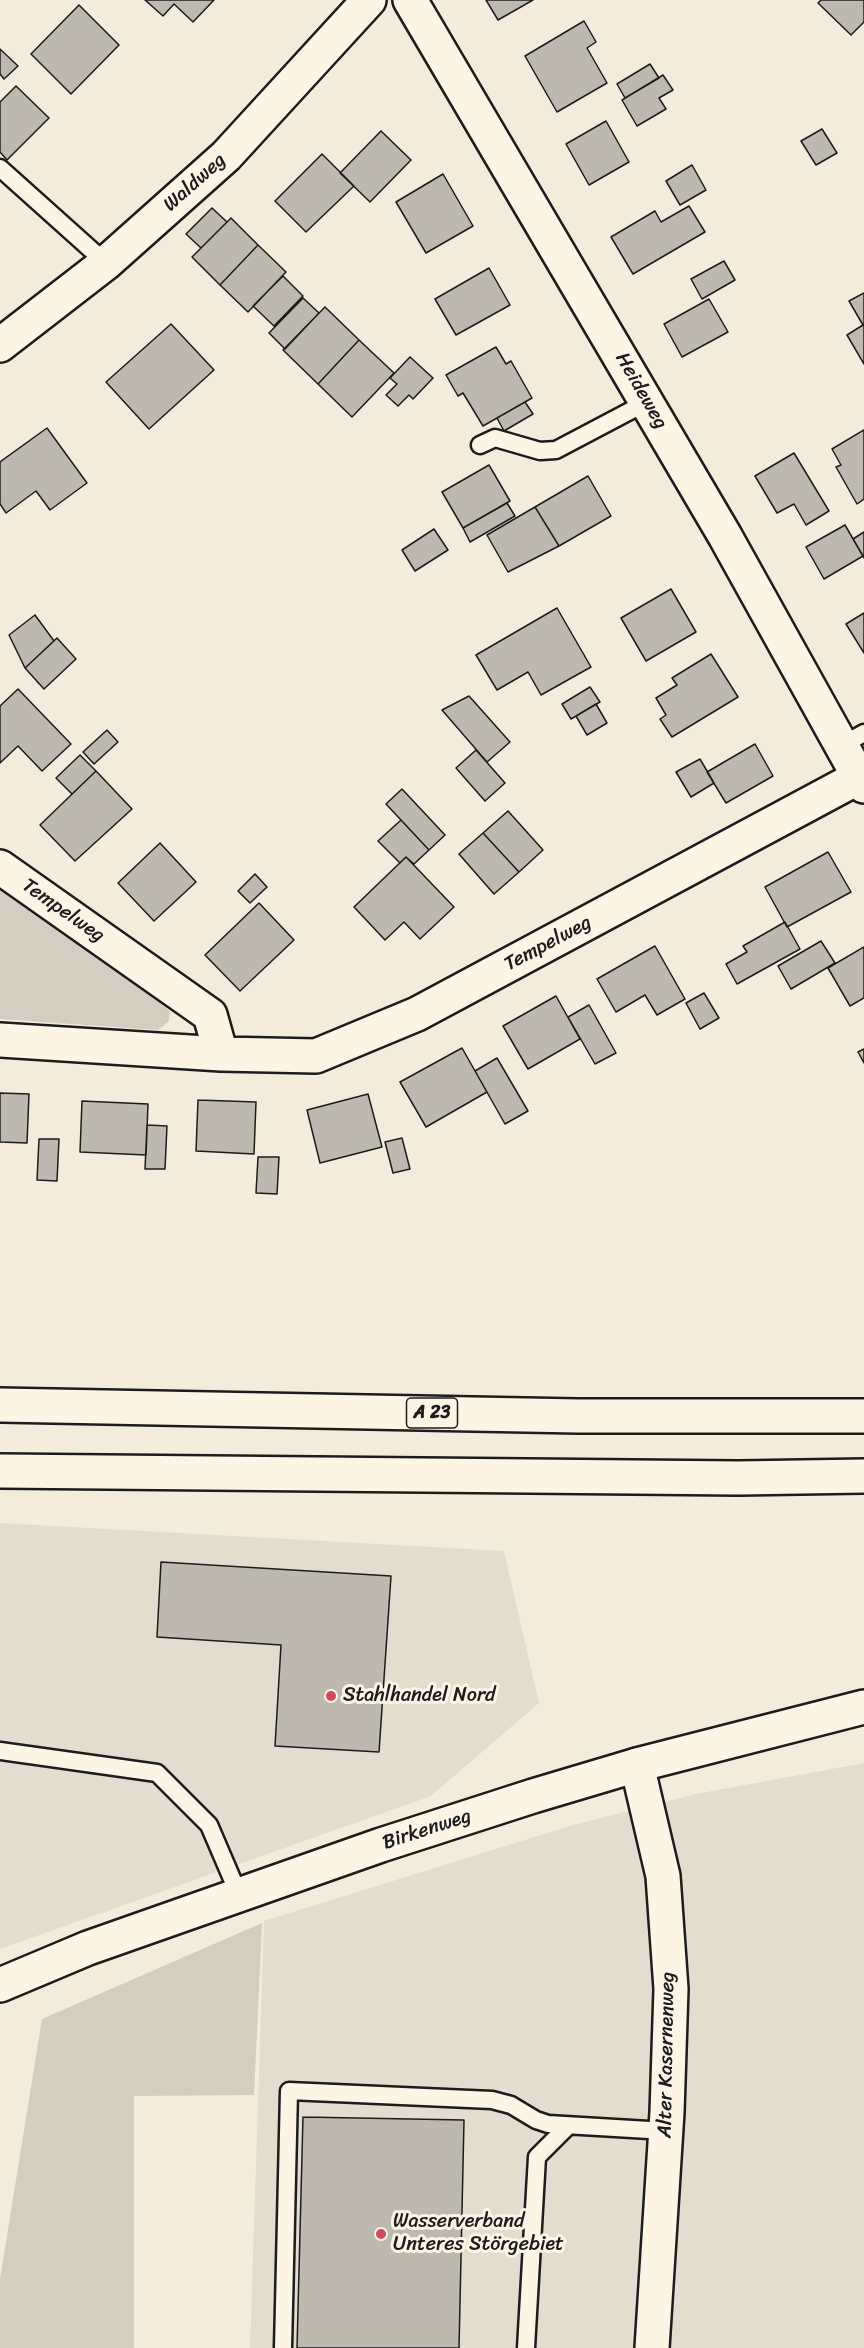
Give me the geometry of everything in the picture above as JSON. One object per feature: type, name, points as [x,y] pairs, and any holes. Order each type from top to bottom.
[{"type":"main road","name":"Waldweg","points":[[0,345],[106,262],[226,156],[369,0]]},
{"type":"main road","name":"Heideweg","points":[[410,0],[725,536],[853,739],[861,781]]},
{"type":"main road","name":"Tempelweg","points":[[0,1040],[221,1054],[315,1056],[417,1014],[861,781]]},
{"type":"main road","name":"Tempelweg","points":[[0,867],[210,1015],[221,1054]]},
{"type":"main road","name":"A 23","points":[[0,1405],[578,1416],[864,1416]]},
{"type":"main road","points":[[0,1471],[727,1478],[864,1476]]},
{"type":"main road","name":"Birkenweg","points":[[0,1985],[88,1948],[403,1838],[533,1796],[638,1765],[864,1707]]},
{"type":"main road","name":"Alter Kasernenweg","points":[[638,1765],[663,1876],[671,1989],[666,2131],[652,2348]]},
{"type":"lane","points":[[0,168],[106,262]]},
{"type":"lane","points":[[480,445],[495,438],[540,451],[556,450],[647,402]]},
{"type":"lane","points":[[0,1751],[157,1773],[209,1825],[239,1895]]},
{"type":"lane","points":[[283,2348],[289,2091],[492,2100],[511,2104],[536,2120],[568,2126],[666,2131]]},
{"type":"lane","points":[[526,2348],[537,2157],[568,2126]]},
{"type":"shaded area","points":[[0,888],[161,1002],[170,1012],[169,1021],[158,1030],[0,1019]]},
{"type":"shaded area","points":[[0,1523],[504,1551],[539,1703],[431,1796],[0,1949]]},
{"type":"shaded area","points":[[864,1763],[864,2348],[250,2348],[264,1921],[573,1825],[696,1794]]},
{"type":"shaded area","points":[[262,1923],[254,2095],[134,2096],[134,2348],[0,2348],[0,2279],[42,2019]]},
{"type":"building","points":[[145,0],[214,0],[193,22],[174,4],[163,16]]},
{"type":"building","points":[[486,0],[533,0],[498,20]]},
{"type":"building","points":[[821,0],[864,0],[864,22],[851,35],[818,3]]},
{"type":"building","points":[[79,5],[119,45],[71,94],[31,54]]},
{"type":"building","points":[[584,21],[596,42],[587,48],[607,83],[557,112],[525,56]]},
{"type":"building","points":[[0,49],[18,66],[4,79],[0,74]]},
{"type":"building","points":[[650,64],[659,78],[625,98],[617,84]]},
{"type":"building","points":[[663,75],[673,90],[659,98],[666,109],[637,126],[622,100]]},
{"type":"building","points":[[16,86],[49,118],[7,160],[0,152],[0,102]]},
{"type":"building","points":[[606,121],[629,162],[589,185],[566,144]]},
{"type":"building","points":[[822,129],[837,153],[816,165],[801,141]]},
{"type":"building","points":[[381,131],[411,160],[370,202],[340,173]]},
{"type":"building","points":[[322,154],[354,186],[306,232],[275,201]]},
{"type":"building","points":[[692,165],[706,190],[680,205],[666,181]]},
{"type":"building","points":[[443,174],[473,226],[426,253],[396,202]]},
{"type":"building","points":[[689,206],[705,232],[633,274],[611,237],[655,211],[661,222]]},
{"type":"building","points":[[212,208],[227,222],[201,248],[186,234]]},
{"type":"building","points":[[231,218],[258,245],[220,285],[192,257]]},
{"type":"building","points":[[258,245],[286,272],[248,312],[220,285]]},
{"type":"building","points":[[724,261],[735,280],[702,299],[691,279]]},
{"type":"building","points":[[489,268],[510,305],[456,335],[435,299]]},
{"type":"building","points":[[283,276],[303,296],[274,326],[253,306]]},
{"type":"building","points":[[864,293],[864,364],[847,335],[863,325],[849,301]]},
{"type":"building","points":[[303,298],[319,313],[285,349],[269,333]]},
{"type":"building","points":[[709,299],[728,332],[682,357],[664,324]]},
{"type":"building","points":[[325,307],[359,340],[318,384],[283,350]]},
{"type":"building","points":[[171,324],[214,370],[149,429],[106,382]]},
{"type":"building","points":[[359,340],[394,373],[352,417],[318,384]]},
{"type":"building","points":[[496,347],[506,364],[511,361],[532,398],[483,426],[463,393],[458,396],[446,375]]},
{"type":"building","points":[[410,357],[433,378],[413,399],[409,395],[398,406],[386,395],[397,384],[390,378]]},
{"type":"building","points":[[525,402],[533,414],[504,431],[497,418]]},
{"type":"building","points":[[47,428],[87,483],[50,510],[36,491],[6,513],[0,504],[0,462]]},
{"type":"building","points":[[864,430],[864,499],[857,504],[836,467],[841,465],[832,449]]},
{"type":"building","points":[[794,453],[829,511],[806,525],[794,504],[777,513],[755,476]]},
{"type":"building","points":[[489,465],[510,501],[463,528],[442,492]]},
{"type":"building","points":[[588,476],[611,516],[559,546],[535,507]]},
{"type":"building","points":[[507,503],[515,516],[470,542],[463,528]]},
{"type":"building","points":[[535,507],[559,546],[508,572],[487,535]]},
{"type":"building","points":[[845,525],[863,556],[824,579],[806,547]]},
{"type":"building","points":[[434,529],[448,550],[415,571],[402,550]]},
{"type":"building","points":[[864,532],[864,558],[853,539]]},
{"type":"building","points":[[671,589],[696,632],[646,661],[621,618]]},
{"type":"building","points":[[557,608],[591,667],[541,695],[528,672],[497,690],[476,655]]},
{"type":"building","points":[[864,613],[864,653],[846,624]]},
{"type":"building","points":[[35,615],[54,641],[25,668],[9,635]]},
{"type":"building","points":[[57,638],[76,659],[44,689],[25,668]]},
{"type":"building","points":[[711,654],[738,697],[672,737],[660,719],[666,715],[656,698],[677,685],[672,678]]},
{"type":"building","points":[[590,687],[600,702],[571,719],[562,704]]},
{"type":"building","points":[[18,689],[71,744],[42,771],[18,746],[0,763],[0,706]]},
{"type":"building","points":[[469,696],[510,742],[487,762],[442,710]]},
{"type":"building","points":[[596,704],[607,723],[587,735],[576,716]]},
{"type":"building","points":[[107,730],[118,742],[94,764],[83,752]]},
{"type":"building","points":[[755,744],[773,776],[726,803],[707,772]]},
{"type":"building","points":[[476,750],[505,783],[485,801],[456,768]]},
{"type":"building","points":[[80,755],[96,771],[72,794],[56,778]]},
{"type":"building","points":[[700,759],[714,783],[691,797],[676,772]]},
{"type":"building","points":[[96,771],[132,809],[75,861],[40,825]]},
{"type":"building","points":[[402,789],[445,835],[429,850],[386,804]]},
{"type":"building","points":[[508,811],[543,850],[519,872],[483,833]]},
{"type":"building","points":[[401,820],[429,850],[414,864],[406,857],[400,863],[378,841]]},
{"type":"building","points":[[483,833],[519,872],[494,894],[459,854]]},
{"type":"building","points":[[160,843],[196,882],[154,921],[118,883]]},
{"type":"building","points":[[828,852],[851,892],[787,927],[765,887]]},
{"type":"building","points":[[406,857],[454,907],[420,939],[404,922],[385,940],[354,907]]},
{"type":"building","points":[[255,874],[267,887],[250,903],[238,891]]},
{"type":"building","points":[[259,903],[294,940],[240,991],[205,955]]},
{"type":"building","points":[[785,922],[800,949],[737,984],[726,964],[747,952],[743,946]]},
{"type":"building","points":[[821,941],[835,963],[791,989],[778,966]]},
{"type":"building","points":[[655,946],[685,999],[657,1015],[645,995],[616,1012],[597,979]]},
{"type":"building","points":[[864,947],[864,998],[850,1006],[828,968]]},
{"type":"building","points":[[704,993],[719,1018],[700,1029],[686,1003]]},
{"type":"building","points":[[556,996],[580,1039],[528,1069],[503,1026]]},
{"type":"building","points":[[589,1005],[616,1053],[595,1064],[568,1017]]},
{"type":"building","points":[[462,1048],[487,1092],[426,1127],[400,1082]]},
{"type":"building","points":[[864,1049],[864,1063],[858,1052]]},
{"type":"building","points":[[497,1058],[528,1111],[505,1124],[475,1071]]},
{"type":"building","points":[[0,1093],[29,1094],[27,1143],[0,1142]]},
{"type":"building","points":[[368,1094],[382,1147],[320,1163],[307,1110]]},
{"type":"building","points":[[198,1100],[256,1102],[254,1154],[196,1151]]},
{"type":"building","points":[[82,1101],[148,1104],[146,1155],[80,1152]]},
{"type":"building","points":[[147,1125],[167,1126],[165,1169],[145,1169]]},
{"type":"building","points":[[402,1138],[410,1169],[393,1173],[385,1142]]},
{"type":"building","points":[[39,1139],[59,1139],[57,1181],[37,1180]]},
{"type":"building","points":[[258,1157],[279,1157],[277,1194],[256,1193]]},
{"type":"building","name":"Stahlhandel Nord","points":[[161,1562],[391,1576],[379,1752],[275,1746],[281,1645],[157,1637]]},
{"type":"building","name":"Wasserverband Unteres Störgebiet","points":[[303,2117],[464,2120],[459,2348],[297,2348]]},
{"type":"place","name":"Stahlhandel Nord","points":[[331,1696]]},
{"type":"place","name":"Wasserverband Unteres Störgebiet","points":[[381,2234]]}]
